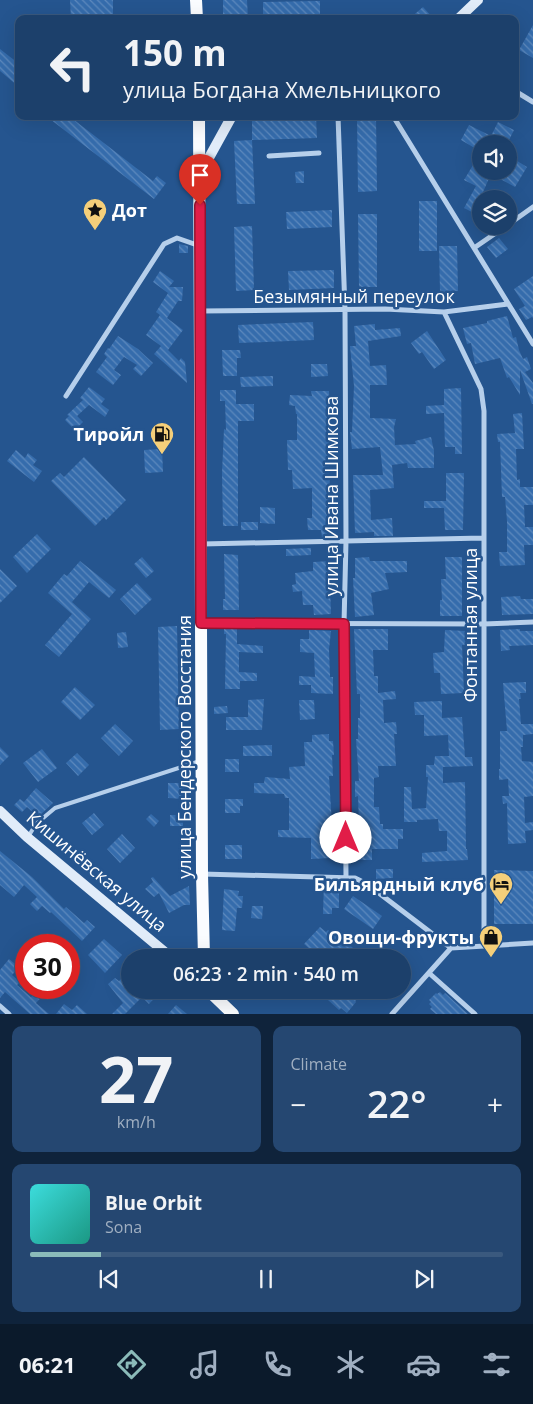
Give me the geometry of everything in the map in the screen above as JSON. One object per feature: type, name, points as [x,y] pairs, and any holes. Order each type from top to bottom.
[{"type":"main road","points":[[196,0],[197,15]]},
{"type":"main road","name":"улица Бендерского Восстания","points":[[199,120],[204,949]]},
{"type":"main road","points":[[217,999],[233,1014]]},
{"type":"street","points":[[462,15],[478,0]]},
{"type":"street","points":[[519,94],[533,102]]},
{"type":"street","points":[[200,174],[230,120]]},
{"type":"street","name":"улица Ивана Шимкова","points":[[338,120],[345,310],[346,541],[344,624],[346,877]]},
{"type":"street","points":[[395,120],[533,344]]},
{"type":"street","points":[[268,156],[319,153]]},
{"type":"street","points":[[517,218],[533,207]]},
{"type":"street","points":[[474,248],[493,235]]},
{"type":"street","points":[[66,396],[164,244],[177,238],[200,246]]},
{"type":"street","name":"Безымянный переулок","points":[[201,311],[385,309],[444,312],[508,304]]},
{"type":"street","name":"Фонтанная улица","points":[[444,312],[481,389],[484,411],[484,946]]},
{"type":"street","points":[[202,544],[483,538]]},
{"type":"street","points":[[201,623],[484,624],[533,622]]},
{"type":"street","name":"Кишинёвская улица","points":[[0,811],[27,838],[161,949]]},
{"type":"street","points":[[202,874],[355,878],[367,884],[451,948],[533,942]]},
{"type":"street","points":[[392,1014],[451,948]]},
{"type":"street","points":[[429,973],[475,1014]]},
{"type":"street","points":[[0,1006],[9,1014]]},
{"type":"lane","points":[[27,838],[36,824],[56,808],[202,760]]},
{"type":"building","points":[[70,0],[113,0],[113,15],[71,15]]},
{"type":"building","points":[[223,0],[247,0],[248,15],[223,15]]},
{"type":"building","points":[[320,1],[320,15],[263,15],[263,2]]},
{"type":"building","points":[[423,7],[430,15],[414,15]]},
{"type":"building","points":[[533,25],[533,58],[519,50]]},
{"type":"building","points":[[0,49],[15,61],[15,84],[0,71]]},
{"type":"building","points":[[51,120],[74,120],[153,181],[157,176],[166,183],[154,199]]},
{"type":"building","points":[[252,120],[316,120],[317,138],[252,140]]},
{"type":"building","points":[[357,120],[376,120],[377,191],[358,192]]},
{"type":"building","points":[[498,122],[514,130],[512,135],[492,135]]},
{"type":"building","points":[[469,125],[489,135],[472,135],[472,146],[461,140]]},
{"type":"building","points":[[252,140],[255,204],[237,204],[234,141]]},
{"type":"building","points":[[517,161],[527,167],[515,187],[502,180],[517,180]]},
{"type":"building","points":[[472,167],[472,180],[488,180],[484,190],[474,190],[476,186],[464,180]]},
{"type":"building","points":[[304,171],[304,183],[296,183],[295,172]]},
{"type":"building","points":[[472,193],[472,212],[464,208]]},
{"type":"building","points":[[419,201],[437,201],[437,251],[419,251]]},
{"type":"building","points":[[332,210],[332,227],[287,229],[286,212]]},
{"type":"building","points":[[358,214],[377,214],[377,287],[359,287]]},
{"type":"building","points":[[252,226],[254,290],[236,291],[234,227]]},
{"type":"building","points":[[499,238],[508,249],[496,258],[487,247]]},
{"type":"building","points":[[179,244],[188,246],[188,253],[179,253]]},
{"type":"building","points":[[439,246],[457,246],[458,291],[440,292]]},
{"type":"building","points":[[334,270],[334,288],[289,290],[288,271]]},
{"type":"building","points":[[160,271],[174,281],[169,287],[183,287],[182,301],[178,301],[167,318],[183,330],[168,350],[179,361],[181,358],[185,362],[187,383],[154,354],[161,346],[146,335],[160,315],[156,312],[168,293],[153,282]]},
{"type":"building","points":[[533,276],[533,318],[526,320],[519,309],[525,306],[514,289]]},
{"type":"building","points":[[507,316],[513,338],[516,337],[523,359],[527,357],[531,369],[525,372],[533,383],[533,404],[520,370],[520,395],[509,377],[507,378],[500,358],[475,364],[471,343],[467,344],[463,328]]},
{"type":"building","points":[[313,322],[314,340],[239,343],[238,325]]},
{"type":"building","points":[[375,324],[375,330],[400,328],[401,336],[368,341],[370,366],[386,365],[387,385],[370,385],[370,418],[396,419],[394,427],[395,445],[416,444],[415,441],[431,437],[434,451],[434,468],[408,468],[407,463],[392,465],[394,488],[370,490],[371,520],[392,518],[393,536],[374,536],[374,532],[355,533],[353,475],[383,475],[380,447],[352,449],[350,432],[352,432],[354,386],[350,346],[356,346],[354,326]]},
{"type":"building","points":[[427,331],[446,360],[434,369],[422,352],[419,354],[411,343]]},
{"type":"building","points":[[118,336],[138,349],[153,363],[141,376],[133,369],[137,365],[124,357],[114,370],[121,375],[113,385],[96,372],[107,357],[104,354]]},
{"type":"building","points":[[222,350],[240,350],[241,358],[237,358],[237,376],[223,376]]},
{"type":"building","points":[[311,364],[327,364],[328,376],[311,377]]},
{"type":"building","points":[[273,376],[273,386],[241,387],[240,377]]},
{"type":"building","points":[[89,387],[105,399],[101,404],[109,410],[105,417],[89,405],[77,416],[83,422],[75,430],[65,420],[69,416],[67,415],[83,400],[80,398]]},
{"type":"building","points":[[461,388],[462,454],[455,454],[455,447],[445,447],[444,413],[426,414],[426,406],[444,405],[444,389]]},
{"type":"building","points":[[220,390],[236,390],[236,404],[254,404],[254,421],[238,421],[238,526],[223,526],[222,473],[224,429],[226,430],[225,401],[220,401]]},
{"type":"building","points":[[311,391],[329,391],[331,448],[328,448],[329,514],[333,514],[334,537],[322,537],[321,530],[308,530],[307,518],[312,518],[312,488],[293,489],[292,470],[288,470],[287,440],[297,440],[297,414],[295,406],[289,405],[290,395],[312,396]]},
{"type":"building","points":[[522,413],[524,449],[516,449],[517,480],[520,479],[520,487],[533,487],[533,505],[524,505],[525,527],[533,527],[533,545],[524,545],[525,565],[500,566],[499,552],[507,552],[507,521],[505,497],[502,497],[500,442],[498,442],[497,434],[515,433],[513,414]]},
{"type":"building","points":[[162,449],[163,472],[145,473],[144,450]]},
{"type":"building","points":[[16,450],[25,458],[28,453],[37,460],[33,465],[42,471],[34,482],[7,461]]},
{"type":"building","points":[[84,457],[126,500],[106,520],[104,517],[95,526],[51,481],[60,473],[64,477]]},
{"type":"building","points":[[446,473],[464,473],[463,530],[445,530],[444,508],[424,508],[424,501],[446,501]]},
{"type":"building","points":[[260,507],[275,508],[275,524],[260,523]]},
{"type":"building","points":[[241,522],[258,522],[258,530],[241,530]]},
{"type":"building","points":[[37,534],[51,549],[27,573],[13,557]]},
{"type":"building","points":[[311,548],[311,555],[286,556],[286,549]]},
{"type":"building","points":[[224,554],[238,555],[239,610],[223,610],[223,599],[225,599]]},
{"type":"building","points":[[142,557],[154,571],[146,578],[134,564]]},
{"type":"building","points":[[369,557],[370,561],[407,561],[407,572],[385,573],[389,589],[371,593],[374,615],[355,617],[353,578],[355,578],[355,558]]},
{"type":"building","points":[[445,557],[462,557],[462,616],[440,616],[440,600],[442,600],[441,579],[446,579]]},
{"type":"building","points":[[80,561],[116,590],[109,598],[89,582],[72,602],[91,619],[59,657],[45,645],[72,614],[48,593],[64,574],[67,576]]},
{"type":"building","points":[[331,561],[333,586],[330,586],[331,614],[314,615],[313,605],[303,605],[302,591],[293,592],[292,585],[296,584],[295,573],[313,571],[313,562]]},
{"type":"building","points":[[0,569],[17,586],[0,603]]},
{"type":"building","points":[[137,583],[152,599],[135,615],[120,599]]},
{"type":"building","points":[[520,596],[521,599],[533,599],[533,614],[502,615],[501,597]]},
{"type":"building","points":[[177,626],[179,729],[160,730],[158,627]]},
{"type":"building","points":[[224,627],[237,628],[237,644],[263,646],[263,653],[239,652],[239,672],[257,673],[257,681],[240,681],[240,689],[225,689],[226,634],[224,634]]},
{"type":"building","points":[[354,629],[388,629],[388,650],[373,650],[374,676],[378,676],[378,693],[395,691],[396,699],[383,700],[384,723],[396,722],[397,734],[394,734],[396,766],[378,766],[379,777],[374,778],[374,807],[379,807],[380,824],[383,824],[383,829],[403,829],[403,839],[398,839],[398,849],[372,849],[372,860],[357,860],[356,824],[359,824],[358,796],[355,797],[355,781],[359,781],[356,739],[358,739],[358,718],[360,718],[360,694],[357,694]]},
{"type":"building","points":[[520,629],[520,631],[533,631],[533,645],[509,646],[510,650],[501,651],[500,630]]},
{"type":"building","points":[[309,630],[331,631],[329,649],[330,677],[333,677],[333,694],[311,693],[311,685],[299,685],[299,676],[315,677],[314,653],[300,652],[300,639],[309,639]]},
{"type":"building","points":[[445,630],[466,631],[465,645],[462,645],[464,693],[441,694],[440,673],[434,673],[433,653],[444,652]]},
{"type":"building","points":[[126,632],[128,647],[118,648],[117,633]]},
{"type":"building","points":[[526,682],[526,693],[520,693],[521,699],[519,699],[521,724],[533,724],[533,734],[523,735],[523,747],[521,747],[522,761],[533,762],[533,796],[524,797],[525,823],[533,822],[533,830],[525,831],[526,843],[508,844],[507,803],[503,804],[502,796],[509,796],[508,779],[499,780],[500,731],[507,731],[503,683]]},
{"type":"building","points":[[75,687],[95,705],[80,720],[61,702]]},
{"type":"building","points":[[264,699],[262,730],[226,730],[226,717],[248,717],[248,700]]},
{"type":"building","points":[[299,700],[314,700],[315,719],[300,720]]},
{"type":"building","points":[[442,701],[442,718],[462,717],[465,757],[472,757],[473,766],[443,767],[443,783],[465,782],[466,849],[468,860],[422,862],[422,853],[447,851],[447,831],[439,831],[438,819],[404,822],[404,787],[411,787],[412,809],[426,808],[428,777],[426,777],[426,765],[434,765],[435,756],[449,756],[448,735],[424,736],[424,715],[415,715],[414,702]]},
{"type":"building","points":[[227,706],[228,713],[214,714],[214,707]]},
{"type":"building","points":[[115,724],[133,741],[119,756],[101,738]]},
{"type":"building","points":[[329,734],[329,741],[333,741],[334,755],[332,755],[333,776],[329,776],[332,825],[330,825],[330,858],[311,859],[311,838],[278,837],[278,830],[289,830],[289,798],[285,798],[284,794],[254,793],[254,783],[264,783],[265,777],[290,779],[289,767],[305,766],[304,742],[312,742],[312,735]]},
{"type":"building","points":[[272,745],[272,756],[243,756],[243,746]]},
{"type":"building","points":[[0,747],[9,756],[0,765]]},
{"type":"building","points":[[42,749],[57,768],[38,782],[23,763]]},
{"type":"building","points":[[77,753],[89,765],[78,776],[66,763]]},
{"type":"building","points":[[225,759],[239,759],[239,772],[225,772]]},
{"type":"building","points":[[168,783],[184,783],[184,799],[168,798]]},
{"type":"building","points":[[36,788],[53,803],[38,817],[27,807],[22,812],[14,805],[20,799],[24,802]]},
{"type":"building","points":[[225,799],[243,799],[240,813],[225,813]]},
{"type":"building","points":[[94,813],[104,825],[92,835],[82,823]]},
{"type":"building","points":[[151,814],[159,821],[154,827],[146,819]]},
{"type":"building","points":[[170,815],[183,815],[183,826],[170,826]]},
{"type":"building","points":[[122,834],[135,848],[120,863],[107,849]]},
{"type":"building","points":[[225,845],[242,845],[242,859],[225,859]]},
{"type":"building","points":[[0,851],[32,877],[64,909],[66,907],[84,923],[87,920],[95,927],[82,941],[80,934],[75,934],[42,906],[37,911],[30,904],[37,897],[24,885],[14,897],[0,885]]},
{"type":"building","points":[[376,869],[393,869],[393,878],[376,879]]},
{"type":"building","points":[[494,870],[533,871],[533,924],[494,924]]},
{"type":"building","points":[[153,877],[170,896],[189,886],[190,905],[184,905],[169,913],[159,893],[154,897],[145,889],[153,882],[151,878]]},
{"type":"building","points":[[324,882],[339,882],[339,908],[332,908],[332,914],[323,914]]},
{"type":"building","points":[[224,889],[239,891],[238,896],[243,896],[242,908],[237,908],[235,931],[222,930]]},
{"type":"building","points":[[353,896],[382,916],[373,929],[344,909]]},
{"type":"building","points":[[252,906],[263,906],[262,919],[251,918]]},
{"type":"building","points":[[320,927],[326,932],[328,930],[343,943],[345,941],[353,948],[310,949],[304,944]]},
{"type":"building","points":[[104,939],[121,956],[105,973],[88,955]]},
{"type":"building","points":[[9,959],[15,964],[15,972],[12,975],[15,978],[15,999],[40,999],[36,1003],[49,1014],[30,1014],[5,992],[0,998],[0,970]]},
{"type":"building","points":[[115,978],[119,981],[121,979],[121,999],[140,999],[125,1014],[112,1014],[123,1003],[108,984]]},
{"type":"building","points":[[440,992],[443,995],[445,993],[468,1014],[436,1014],[430,1009],[432,1007],[429,1004],[431,1002],[429,1000],[436,993]]},
{"type":"building","points":[[144,999],[154,999],[149,1004]]},
{"type":"building","points":[[327,999],[357,999],[347,1013],[341,1008],[339,1010]]},
{"type":"building","points":[[64,1004],[72,1010],[77,1005],[87,1014],[56,1014]]},
{"type":"building","points":[[176,1005],[187,1014],[168,1014]]},
{"type":"place","name":"Дот","points":[[95,231]]},
{"type":"place","name":"Тиройл","points":[[162,455]]},
{"type":"place","name":"Бильярдный клуб","points":[[501,905]]},
{"type":"place","name":"Овощи-фрукты","points":[[491,958]]},
{"type":"route","points":[[200,205],[201,623],[344,624],[346,838]]}]
